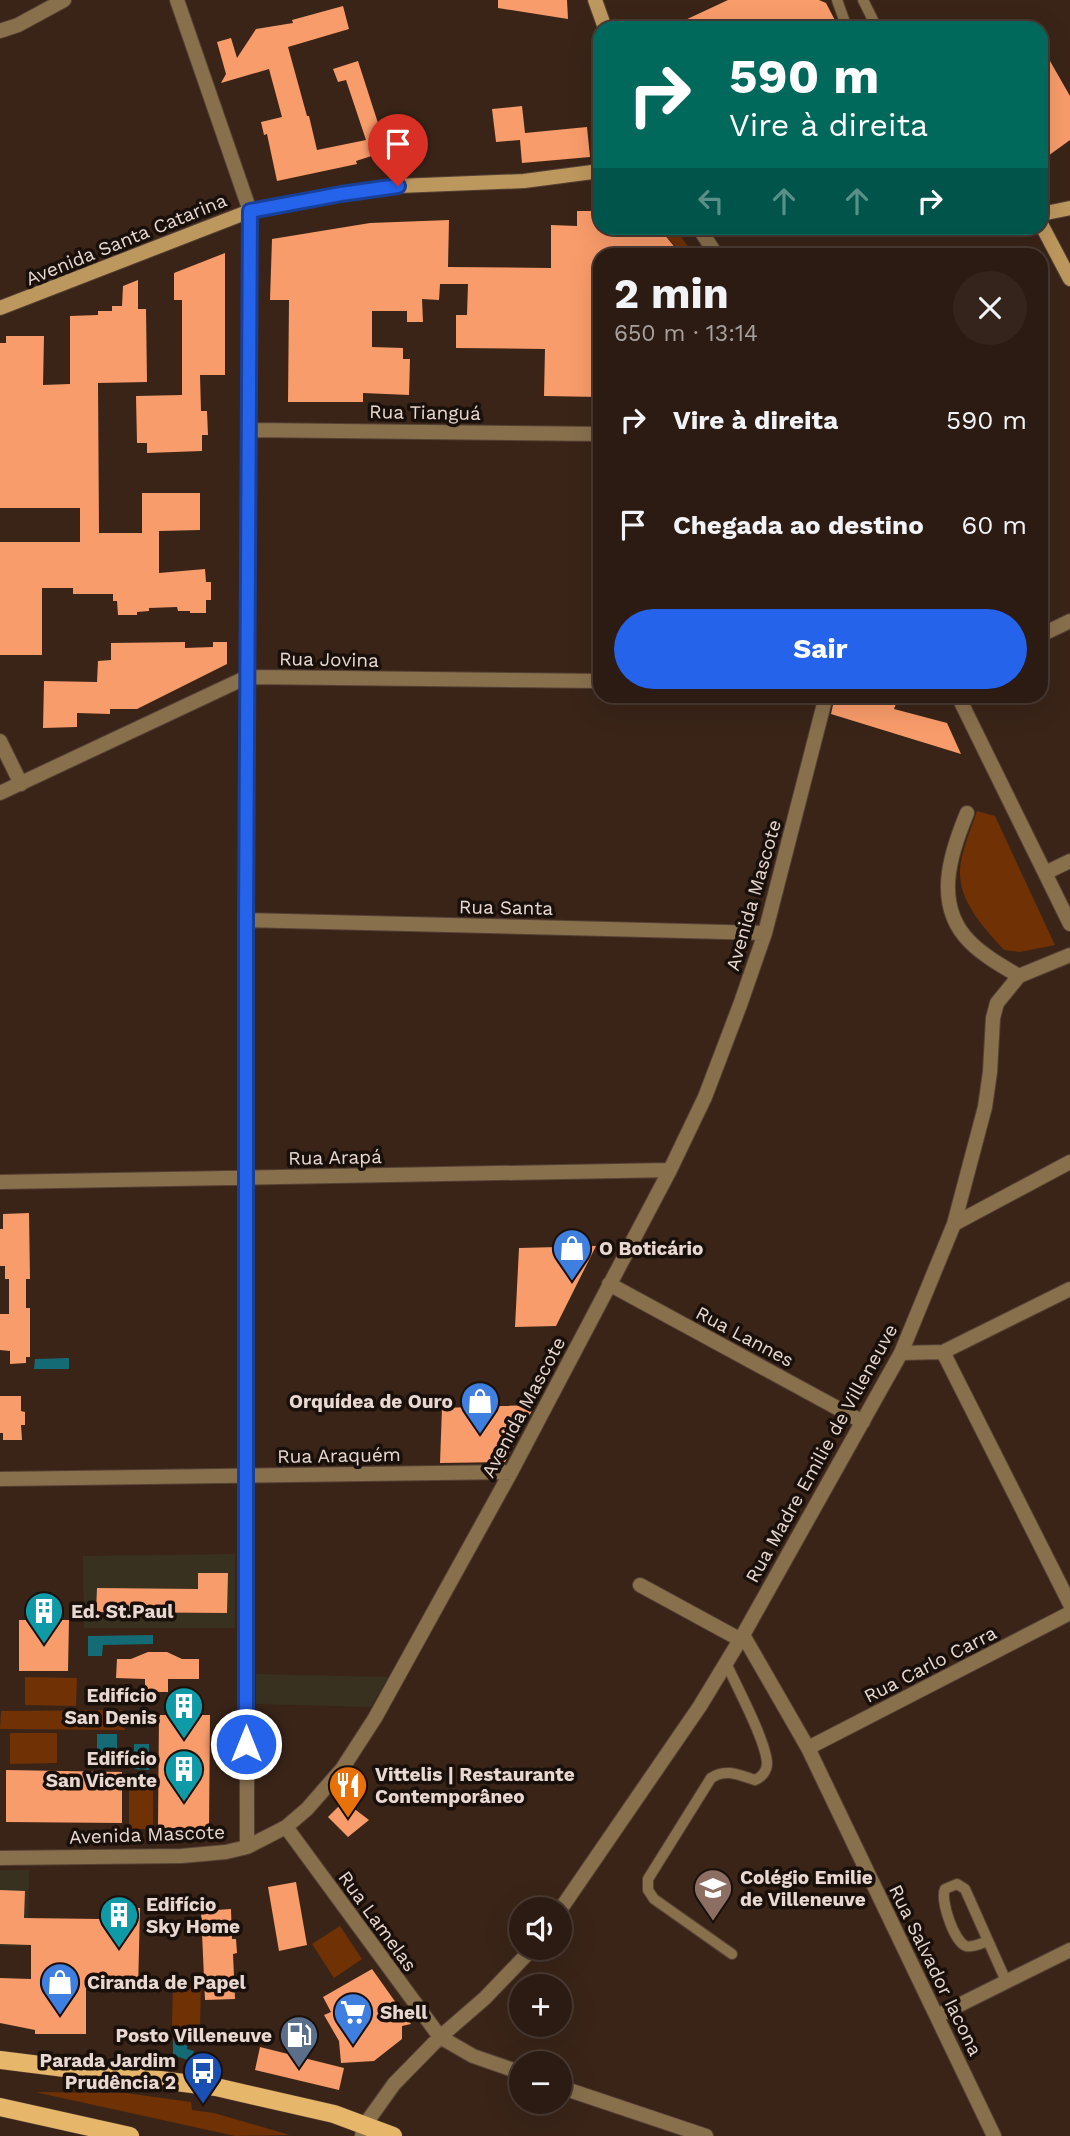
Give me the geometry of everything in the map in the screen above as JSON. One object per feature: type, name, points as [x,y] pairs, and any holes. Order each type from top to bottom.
[{"type":"main road","points":[[0,2060],[216,2087],[334,2114],[363,2131],[393,2136]]},
{"type":"main road","points":[[0,2107],[130,2136]]},
{"type":"street","points":[[0,31],[18,25],[64,0]]},
{"type":"street","points":[[177,0],[250,211],[246,920],[247,1847]]},
{"type":"street","points":[[595,0],[602,21]]},
{"type":"street","name":"Avenida Santa Catarina","points":[[0,308],[250,211],[398,186],[524,181],[593,172]]},
{"type":"street","points":[[1048,213],[1070,208]]},
{"type":"street","points":[[1047,235],[1070,279]]},
{"type":"street","name":"Rua Tianguá","points":[[249,430],[593,434]]},
{"type":"street","points":[[1048,632],[1070,621]]},
{"type":"street","name":"Rua Jovina","points":[[0,793],[247,677],[593,681]]},
{"type":"street","name":"Avenida Mascote","points":[[0,1858],[181,1856],[226,1852],[247,1847],[286,1828],[307,1809],[342,1769],[375,1718],[511,1472],[670,1170],[705,1097],[765,933],[824,703]]},
{"type":"street","points":[[961,703],[1070,924]]},
{"type":"street","points":[[0,741],[21,784]]},
{"type":"street","points":[[967,813],[953,847],[948,870],[949,901],[957,923],[968,941],[1020,976],[1070,955]]},
{"type":"street","points":[[1045,873],[1070,861]]},
{"type":"street","name":"Rua Santa","points":[[246,920],[765,933]]},
{"type":"street","name":"Rua Madre Emilie de Villeneuve","points":[[569,1897],[700,1706],[742,1638],[901,1353],[954,1224],[985,1107],[993,1018],[997,1003],[1020,976]]},
{"type":"street","points":[[954,1224],[1070,1162]]},
{"type":"street","name":"Rua Arapá","points":[[0,1182],[670,1170]]},
{"type":"street","name":"Rua Lannes","points":[[609,1284],[863,1422]]},
{"type":"street","points":[[901,1353],[943,1352],[1070,1289]]},
{"type":"street","points":[[943,1352],[1070,1604]]},
{"type":"street","name":"Rua Araquém","points":[[0,1479],[511,1472]]},
{"type":"street","points":[[640,1584],[742,1638]]},
{"type":"street","name":"Rua Carlo Carra","points":[[808,1748],[1070,1614]]},
{"type":"street","name":"Rua Salvador Iacona","points":[[742,1638],[808,1748],[994,2136]]},
{"type":"street","name":"Rua Lamelas","points":[[286,1828],[440,2037]]},
{"type":"street","points":[[937,2016],[1070,1950]]},
{"type":"street","points":[[363,2131],[394,2084],[521,1960]]},
{"type":"street","points":[[440,2037],[473,2056],[509,2068]]},
{"type":"street","points":[[572,2091],[706,2136]]},
{"type":"lane","points":[[837,0],[844,21]]},
{"type":"lane","points":[[863,0],[874,21]]},
{"type":"lane","points":[[726,1663],[755,1728],[767,1762],[766,1769],[762,1777],[755,1780],[726,1771],[711,1779],[648,1880],[648,1890],[654,1899],[732,1954]]},
{"type":"lane","points":[[988,1941],[973,1946],[958,1940],[943,1900],[945,1889],[957,1884],[965,1889],[1006,1981]]},
{"type":"shaded area","points":[[665,235],[680,235],[689,248],[677,248]]},
{"type":"shaded area","points":[[977,811],[995,816],[1055,945],[1020,952],[1004,950],[982,925],[970,906],[961,886],[960,867]]},
{"type":"shaded area","points":[[235,1554],[235,1628],[84,1628],[83,1556]]},
{"type":"shaded area","points":[[256,1674],[388,1677],[371,1707],[256,1704]]},
{"type":"shaded area","points":[[25,1677],[77,1678],[76,1706],[25,1705]]},
{"type":"shaded area","points":[[124,1710],[125,1730],[0,1729],[1,1711]]},
{"type":"shaded area","points":[[10,1733],[57,1733],[57,1763],[10,1764]]},
{"type":"shaded area","points":[[129,1778],[153,1778],[153,1829],[129,1829]]},
{"type":"shaded area","points":[[0,1870],[29,1870],[28,1946],[0,1946]]},
{"type":"shaded area","points":[[340,1926],[362,1959],[334,1978],[312,1944]]},
{"type":"shaded area","points":[[173,1982],[201,1983],[200,2027],[172,2027]]},
{"type":"shaded area","points":[[35,2092],[126,2093],[191,2102],[192,2110],[214,2113],[290,2135],[235,2136]]},
{"type":"water","points":[[69,1358],[69,1369],[34,1369],[35,1359]]},
{"type":"water","points":[[153,1635],[153,1644],[103,1645],[102,1656],[88,1656],[88,1636]]},
{"type":"water","points":[[97,1734],[117,1734],[117,1765],[97,1765]]},
{"type":"water","points":[[134,1744],[149,1744],[149,1770],[134,1769]]},
{"type":"water","points":[[173,2031],[187,2036],[187,2049],[194,2051],[190,2061],[173,2055]]},
{"type":"building","points":[[498,0],[567,0],[568,19],[498,8]]},
{"type":"building","points":[[728,0],[819,0],[826,3],[835,21],[683,21]]},
{"type":"building","points":[[343,6],[349,29],[288,47],[317,150],[366,140],[346,80],[338,82],[333,69],[358,61],[387,151],[356,161],[357,164],[277,181],[267,134],[264,135],[261,122],[282,117],[269,69],[221,83],[226,74],[217,42],[231,38],[237,58],[256,29],[293,23],[292,20]]},
{"type":"building","points":[[1050,61],[1070,96],[1070,140],[1048,156]]},
{"type":"building","points":[[522,106],[525,133],[587,127],[590,157],[522,163],[520,140],[496,142],[492,109]]},
{"type":"building","points":[[577,211],[593,211],[593,235],[665,235],[675,248],[593,248],[593,397],[544,396],[545,349],[456,348],[456,315],[467,315],[468,284],[440,284],[439,300],[422,299],[423,322],[407,322],[407,311],[372,311],[372,347],[403,348],[403,359],[410,359],[409,395],[363,393],[363,402],[288,402],[289,300],[270,300],[272,239],[370,223],[449,220],[448,267],[551,268],[551,225],[577,226]]},
{"type":"building","points":[[225,253],[225,375],[200,375],[201,411],[207,411],[208,435],[202,435],[202,451],[147,453],[147,443],[137,443],[136,396],[182,395],[182,300],[174,300],[174,273]]},
{"type":"building","points":[[138,280],[138,309],[146,309],[147,382],[98,383],[99,533],[142,533],[142,493],[200,493],[200,530],[159,531],[159,573],[205,569],[206,582],[211,582],[211,600],[206,600],[206,613],[178,611],[177,607],[149,608],[149,611],[137,612],[137,615],[118,615],[117,601],[113,601],[113,594],[73,594],[73,588],[42,588],[42,655],[0,655],[0,542],[80,542],[80,508],[0,508],[0,343],[6,343],[6,336],[44,336],[43,385],[70,384],[70,316],[98,315],[98,311],[112,311],[112,306],[122,306],[123,286]]},
{"type":"building","points":[[185,642],[185,648],[213,647],[213,642],[227,642],[227,664],[137,709],[110,709],[110,714],[77,713],[77,727],[43,728],[44,681],[97,682],[98,661],[111,660],[111,643]]},
{"type":"building","points":[[833,703],[896,703],[894,709],[947,723],[961,754],[831,714]]},
{"type":"building","points":[[29,1213],[30,1279],[26,1279],[26,1308],[30,1308],[30,1357],[26,1357],[26,1363],[10,1364],[10,1351],[0,1350],[0,1314],[9,1314],[9,1279],[5,1279],[5,1266],[0,1266],[0,1229],[3,1229],[3,1214]]},
{"type":"building","points":[[596,1246],[556,1326],[515,1327],[519,1248]]},
{"type":"building","points":[[0,1396],[21,1396],[21,1411],[25,1412],[25,1425],[21,1425],[22,1440],[3,1440],[3,1433],[0,1433]]},
{"type":"building","name":"Orquídea de Ouro","points":[[535,1405],[505,1462],[440,1463],[442,1408]]},
{"type":"building","points":[[198,1573],[228,1573],[227,1613],[96,1612],[97,1588],[198,1589]]},
{"type":"building","name":"Ed. St.Paul","points":[[19,1620],[69,1620],[68,1671],[19,1671]]},
{"type":"building","points":[[148,1652],[167,1652],[182,1659],[199,1659],[199,1679],[168,1679],[168,1692],[145,1692],[145,1679],[116,1678],[117,1659],[131,1659]]},
{"type":"building","points":[[159,1715],[210,1715],[209,1828],[158,1828]]},
{"type":"building","points":[[6,1770],[122,1772],[122,1823],[6,1822]]},
{"type":"building","name":"Vittelis | Restaurante Contemporâneo","points":[[344,1801],[369,1820],[348,1837],[328,1817]]},
{"type":"building","points":[[296,1882],[307,1945],[279,1951],[268,1887]]},
{"type":"building","points":[[0,1890],[25,1891],[24,1918],[100,1919],[101,1908],[140,1908],[138,1990],[86,1989],[86,2034],[35,2034],[35,2030],[0,2023],[0,1978],[31,1979],[31,1945],[0,1944]]},
{"type":"building","points":[[231,1909],[232,1939],[236,1939],[237,1953],[233,1954],[235,1999],[205,2000],[201,1911]]},
{"type":"building","points":[[372,1969],[411,2024],[402,2026],[402,2039],[374,2061],[341,2063],[339,2041],[324,2015],[331,2012],[323,1997]]},
{"type":"building","name":"Posto Villeneuve","points":[[260,2047],[344,2068],[339,2090],[255,2070]]},
{"type":"place","name":"O Boticário","points":[[572,1282]]},
{"type":"place","name":"Orquídea de Ouro","points":[[480,1435]]},
{"type":"place","name":"Ed. St.Paul","points":[[44,1645]]},
{"type":"place","name":"Edifício San Denis","points":[[184,1740]]},
{"type":"place","name":"Edifício San Vicente","points":[[184,1803]]},
{"type":"place","name":"Vittelis | Restaurante Contemporâneo","points":[[348,1819]]},
{"type":"place","name":"Colégio Emilie de Villeneuve","points":[[713,1922]]},
{"type":"place","name":"Edifício Sky Home","points":[[119,1949]]},
{"type":"place","name":"Ciranda de Papel","points":[[60,2016]]},
{"type":"place","name":"Shell","points":[[353,2046]]},
{"type":"place","name":"Posto Villeneuve","points":[[299,2069]]},
{"type":"place","name":"Parada Jardim Prudência 2","points":[[203,2105]]},
{"type":"route","points":[[246,1744],[246,920],[250,211],[398,186]]}]
